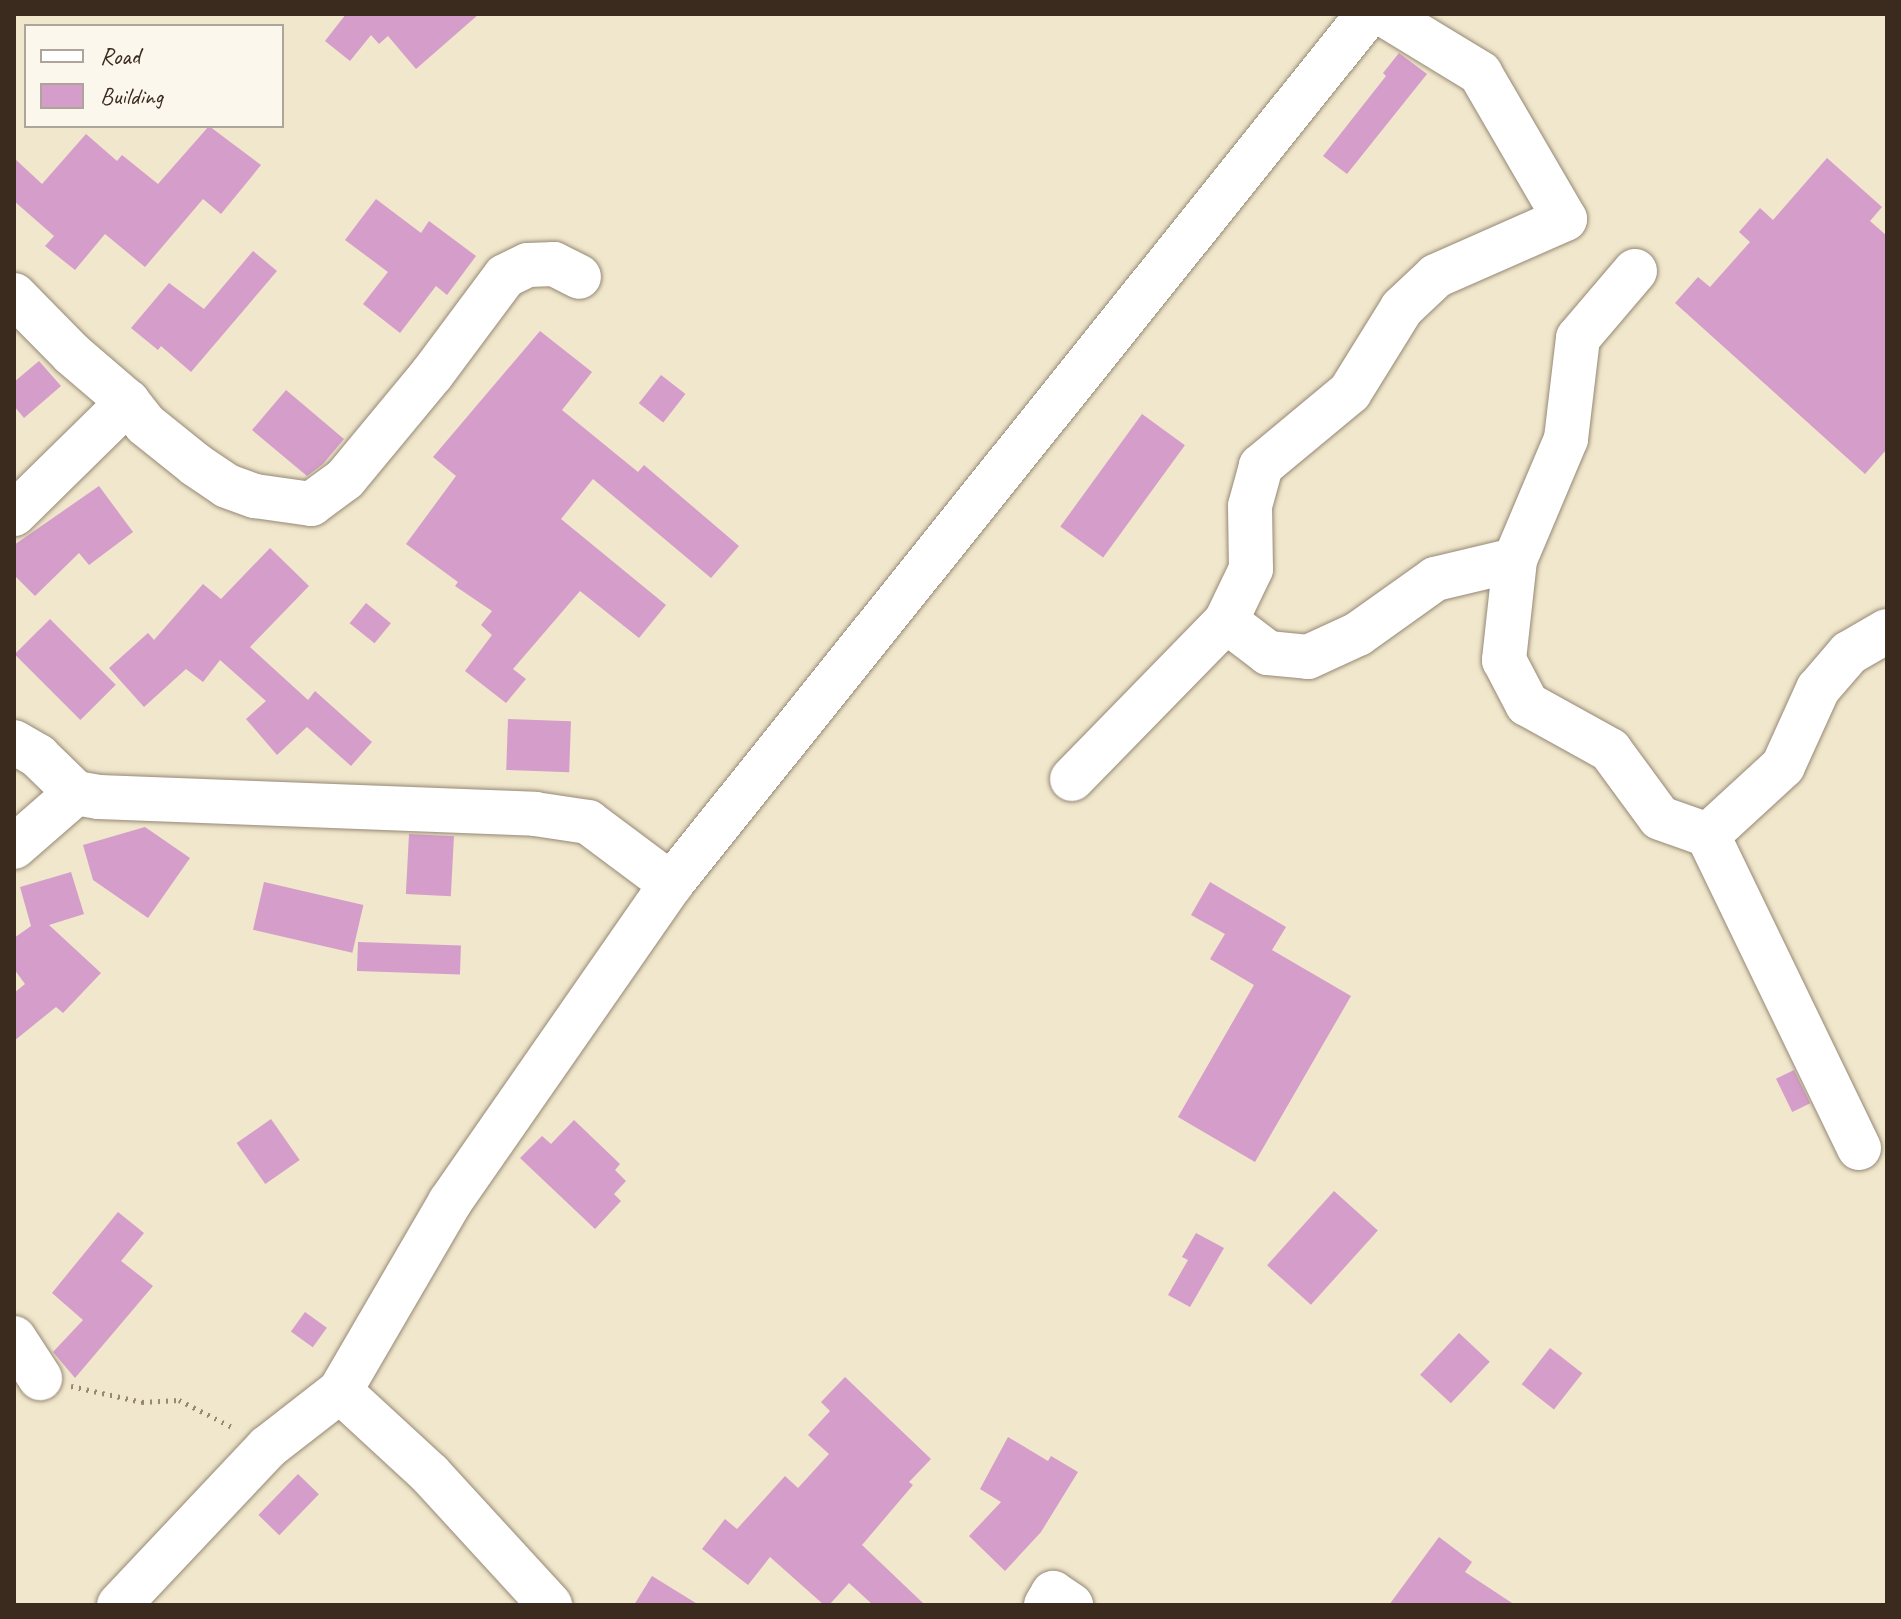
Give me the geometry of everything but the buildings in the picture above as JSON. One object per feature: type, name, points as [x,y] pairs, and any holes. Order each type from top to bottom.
[{"type":"street","points":[[119,1605],[268,1447],[340,1391],[450,1202],[671,884],[1368,14]]},
{"type":"street","points":[[1072,779],[1226,621],[1251,569],[1250,506],[1261,466],[1350,392],[1402,308],[1436,276],[1565,219],[1480,73],[1383,14]]},
{"type":"street","points":[[14,295],[72,354],[128,402],[145,424],[227,486],[255,496],[311,504],[345,479],[432,374],[505,276],[528,265],[554,264],[579,277]]},
{"type":"street","points":[[1635,271],[1578,338],[1566,439],[1515,560],[1504,660],[1527,704],[1610,750],[1660,818],[1708,835],[1859,1148]]},
{"type":"street","points":[[14,514],[128,402]]},
{"type":"street","points":[[1226,621],[1268,653],[1308,657],[1358,634],[1435,579],[1515,560]]},
{"type":"street","points":[[1708,835],[1783,766],[1818,689],[1849,653],[1887,631]]},
{"type":"street","points":[[14,742],[38,756],[76,793],[99,797],[535,814],[588,822],[671,884]]},
{"type":"street","points":[[14,847],[76,793]]},
{"type":"street","points":[[14,1338],[40,1378]]},
{"type":"street","points":[[340,1391],[430,1474],[550,1605]]},
{"type":"street","points":[[1046,1605],[1053,1593],[1071,1605]]},
{"type":"path","points":[[40,1378],[142,1402],[179,1400],[268,1447]]}]
